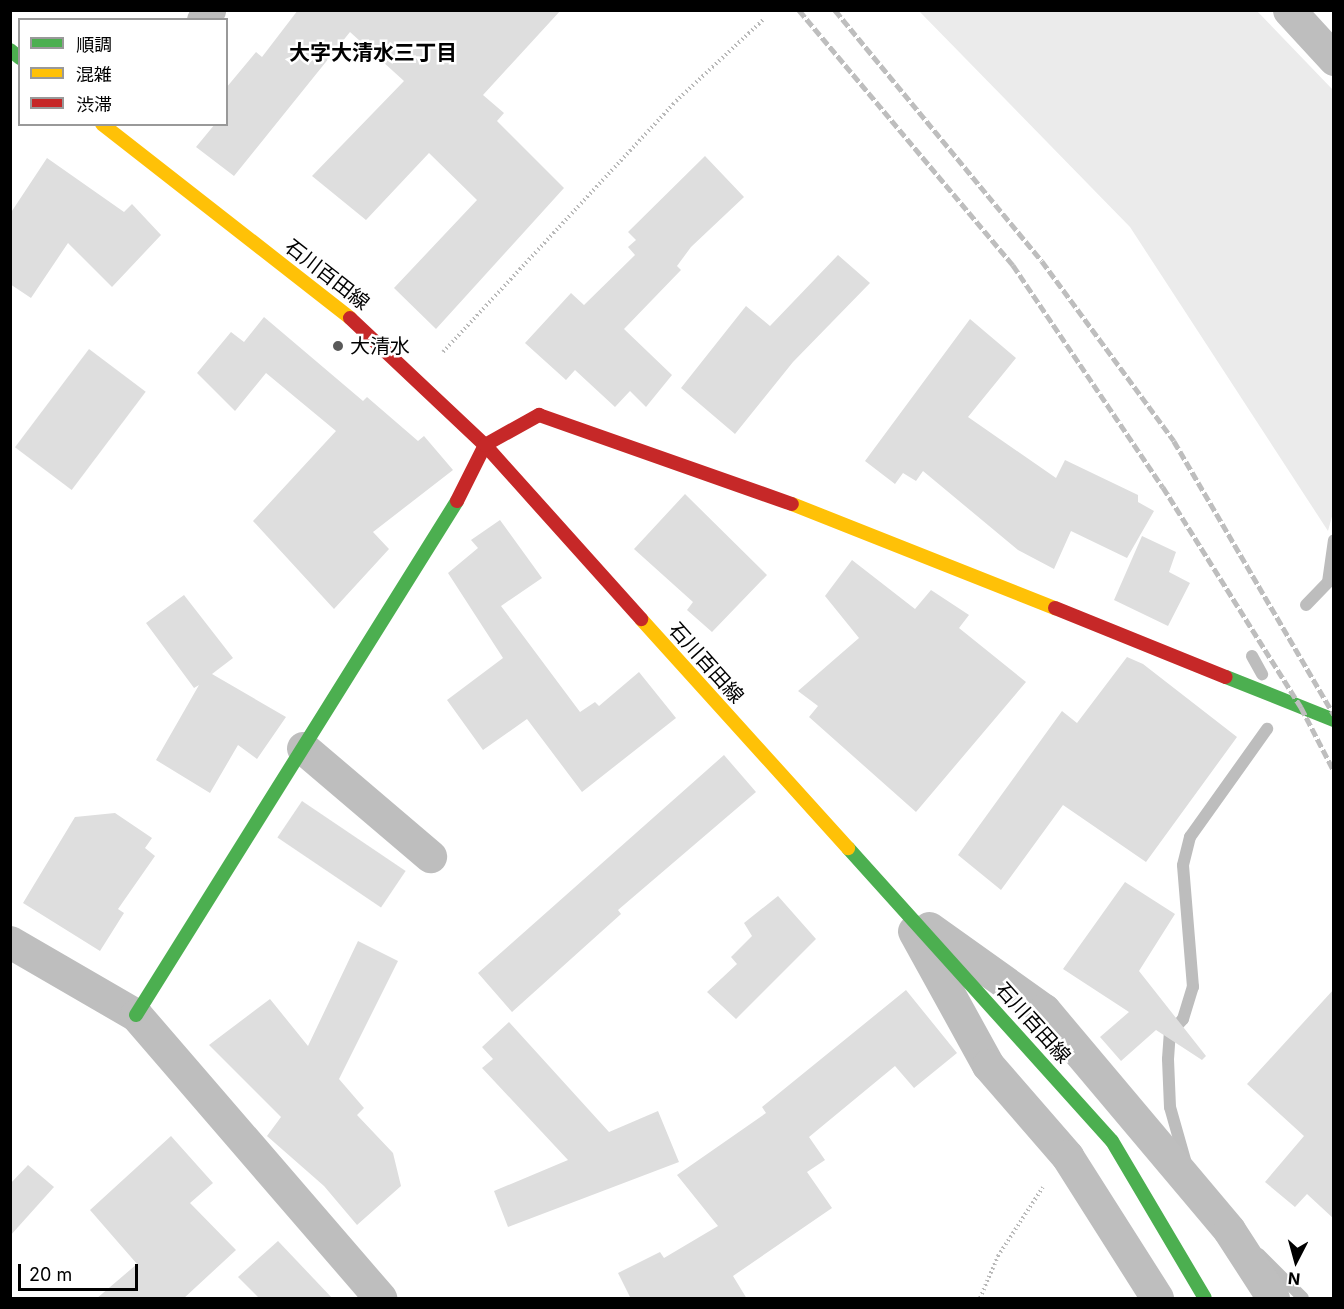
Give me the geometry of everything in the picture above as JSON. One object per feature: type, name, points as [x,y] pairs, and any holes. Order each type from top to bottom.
[{"type":"main road","name":"石川百田線","points":[[115,128],[353,320],[485,445],[1112,1142],[1205,1299]]},
{"type":"main road","points":[[136,1015],[471,479],[485,445],[539,415],[817,513],[1334,720]]},
{"type":"street","points":[[1289,10],[1334,59]]},
{"type":"street","points":[[303,747],[430,856]]},
{"type":"street","points":[[901,908],[988,1065],[1067,1156],[1157,1299]]},
{"type":"street","points":[[901,908],[1044,1010],[1222,1222],[1273,1299]]},
{"type":"street","points":[[10,942],[136,1015],[380,1299]]},
{"type":"path","points":[[418,380],[676,101],[763,20]]},
{"type":"path","points":[[980,1299],[1021,1216],[1067,1156]]},
{"type":"shaded area","points":[[919,11],[1257,11],[1333,90],[1334,509],[1328,531],[1130,227]]},
{"type":"building","points":[[298,10],[561,10],[483,95],[504,113],[497,121],[564,188],[436,329],[394,288],[477,200],[429,153],[366,220],[312,176],[404,81],[350,32],[234,176],[196,147],[213,126],[228,126],[228,86],[256,52],[262,57]]},
{"type":"building","points":[[705,156],[744,197],[691,247],[677,266],[681,270],[624,329],[672,375],[646,407],[630,391],[615,407],[575,370],[566,380],[525,343],[571,293],[584,305],[635,255],[628,247],[636,240],[628,232]]},
{"type":"building","points":[[47,158],[124,212],[132,204],[161,235],[112,287],[68,243],[31,298],[10,284],[10,214]]},
{"type":"building","points":[[838,255],[870,283],[793,362],[735,434],[681,388],[746,306],[770,326]]},
{"type":"building","points":[[264,317],[363,401],[367,397],[418,441],[424,436],[453,470],[373,532],[389,549],[334,609],[253,521],[336,431],[266,373],[235,411],[197,373],[231,332],[244,342]]},
{"type":"building","points":[[970,319],[1016,358],[968,417],[1056,478],[1065,460],[1138,495],[1138,502],[1154,511],[1127,558],[1071,531],[1054,569],[1018,550],[923,471],[916,481],[903,473],[895,484],[865,461]]},
{"type":"building","points":[[89,349],[146,392],[72,490],[15,447]]},
{"type":"building","points":[[685,494],[767,575],[712,632],[687,610],[693,602],[634,549]]},
{"type":"building","points":[[500,520],[542,578],[501,606],[580,712],[595,702],[599,706],[639,672],[676,718],[582,792],[527,719],[483,750],[447,700],[503,658],[448,573],[478,548],[471,540]]},
{"type":"building","points":[[1142,536],[1176,552],[1169,572],[1190,583],[1168,626],[1114,600]]},
{"type":"building","points":[[852,560],[915,609],[931,590],[969,615],[959,628],[1026,682],[916,812],[809,717],[818,706],[798,691],[859,638],[825,596]]},
{"type":"building","points":[[184,595],[233,658],[212,674],[286,717],[257,759],[238,745],[210,793],[156,760],[199,685],[194,688],[146,623]]},
{"type":"building","points":[[1127,657],[1143,664],[1237,737],[1146,862],[1063,805],[1001,890],[958,855],[1062,711],[1077,723]]},
{"type":"building","points":[[724,755],[756,792],[618,910],[621,914],[512,1012],[478,973]]},
{"type":"building","points":[[302,801],[406,871],[381,907],[277,837]]},
{"type":"building","points":[[115,813],[152,838],[145,848],[155,856],[118,909],[124,913],[100,951],[23,903],[75,817]]},
{"type":"building","points":[[1125,882],[1175,914],[1139,971],[1206,1056],[1202,1060],[1156,1030],[1121,1061],[1100,1037],[1129,1012],[1063,969]]},
{"type":"building","points":[[778,896],[816,939],[736,1019],[707,992],[737,964],[731,957],[752,936],[744,923]]},
{"type":"building","points":[[358,941],[398,961],[339,1079],[364,1108],[357,1115],[393,1153],[401,1186],[357,1225],[324,1186],[267,1136],[281,1117],[209,1045],[270,999],[308,1046]]},
{"type":"building","points":[[1334,989],[1334,1219],[1307,1194],[1295,1207],[1265,1182],[1304,1136],[1247,1084]]},
{"type":"building","points":[[906,990],[957,1053],[914,1088],[895,1066],[809,1137],[825,1160],[807,1172],[832,1208],[733,1276],[747,1299],[631,1299],[618,1273],[660,1252],[664,1258],[718,1226],[677,1175],[766,1113],[762,1107]]},
{"type":"building","points":[[509,1022],[609,1132],[658,1111],[679,1162],[508,1227],[494,1191],[568,1160],[482,1068],[493,1059],[482,1047]]},
{"type":"building","points":[[171,1136],[213,1183],[190,1203],[236,1250],[183,1299],[96,1299],[137,1264],[90,1210]]},
{"type":"building","points":[[28,1165],[54,1187],[10,1236],[10,1184]]},
{"type":"building","points":[[278,1241],[333,1299],[260,1299],[238,1277]]},
{"type":"waterway","points":[[1306,605],[1328,582],[1334,540]]},
{"type":"waterway","points":[[1252,656],[1262,674]]},
{"type":"waterway","points":[[1185,1160],[1170,1107],[1168,1059],[1170,1033],[1183,1019],[1193,987],[1183,865],[1190,837],[1267,729]]},
{"type":"waterway","points":[[1259,1254],[1303,1298]]},
{"type":"railway","points":[[799,10],[1013,265],[1163,487],[1301,707],[1334,771]]},
{"type":"railway","points":[[835,10],[1042,261],[1174,441],[1334,715]]},
{"type":"traffic: fast","points":[[10,50],[18,56]]},
{"type":"traffic: fast","points":[[136,1015],[457,501]]},
{"type":"traffic: fast","points":[[1226,677],[1334,720]]},
{"type":"traffic: fast","points":[[848,848],[1112,1141],[1205,1298]]},
{"type":"traffic: slow","points":[[105,126],[350,318]]},
{"type":"traffic: slow","points":[[792,504],[1055,608]]},
{"type":"traffic: slow","points":[[641,619],[848,848]]},
{"type":"traffic: jam","points":[[350,318],[485,445],[641,619]]},
{"type":"traffic: jam","points":[[457,501],[485,445],[539,415],[792,504]]},
{"type":"traffic: jam","points":[[1055,608],[1226,677]]},
{"type":"place","name":"大清水","points":[[338,346]]},
{"type":"district","name":"大字大清水三丁目","points":[[373,53]]}]
